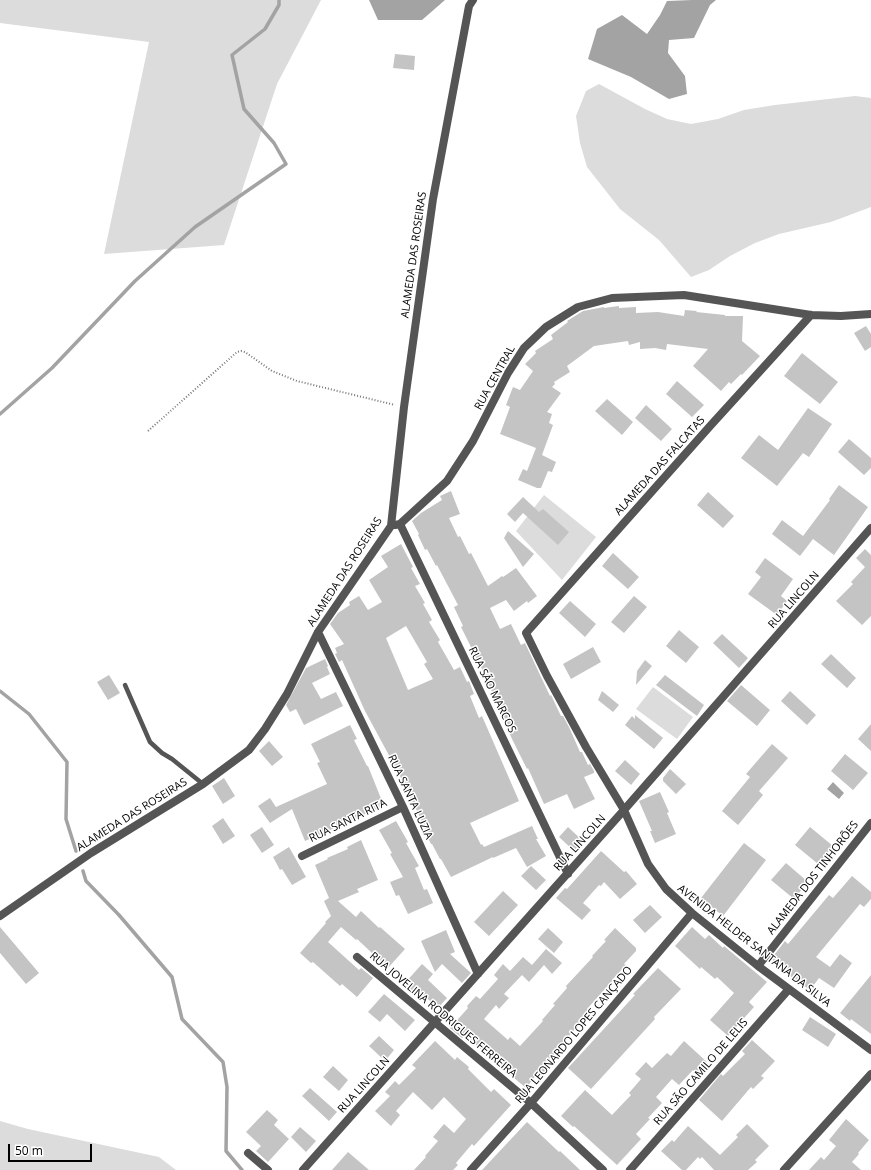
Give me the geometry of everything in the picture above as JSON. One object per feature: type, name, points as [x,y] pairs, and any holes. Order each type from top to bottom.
[{"type":"street","name":"ALAMEDA DAS ROSEIRAS","points":[[0,916],[91,853],[203,784],[249,750],[265,729],[287,694],[318,632],[391,526],[404,407],[433,199],[469,6],[473,0]]},
{"type":"street","name":"RUA CENTRAL","points":[[400,524],[447,482],[473,441],[508,373],[524,348],[546,327],[578,307],[612,298],[684,295],[811,315],[841,316],[871,314]]},
{"type":"street","name":"ALAMEDA DAS FALCATAS","points":[[526,633],[700,437],[811,315]]},
{"type":"street","points":[[391,526],[400,524]]},
{"type":"street","name":"RUA SÃO MARCOS","points":[[400,524],[568,874]]},
{"type":"street","name":"RUA LINCOLN","points":[[303,1170],[568,874],[871,528]]},
{"type":"street","name":"RUA SANTA LUZIA","points":[[318,632],[403,806],[478,974]]},
{"type":"street","name":"AVENIDA HELDER SANTANA DA SILVA","points":[[526,633],[547,676],[586,747],[624,810],[648,864],[666,889],[692,913],[758,966],[871,1050]]},
{"type":"street","name":"RUA SANTA RITA","points":[[302,856],[403,806]]},
{"type":"street","name":"ALAMEDA DOS TINHORÕES","points":[[758,966],[871,823]]},
{"type":"street","name":"RUA LEONARDO LOPES CANÇADO","points":[[471,1170],[531,1103],[692,913]]},
{"type":"street","name":"RUA JOVELINA RODRIGUES FERREIRA","points":[[357,957],[531,1103],[603,1170]]},
{"type":"street","name":"RUA SÃO CAMILO DE LELIS","points":[[630,1170],[788,989]]},
{"type":"street","points":[[784,1170],[871,1074]]},
{"type":"street","points":[[248,1153],[268,1170]]},
{"type":"lane","points":[[125,685],[150,742],[203,784]]},
{"type":"path","points":[[148,431],[237,352],[240,351],[244,352],[272,372],[297,381],[404,407]]},
{"type":"shaded area","points":[[0,0],[321,0],[277,84],[224,245],[104,254],[149,42],[0,23]]},
{"type":"shaded area","points":[[369,0],[445,0],[422,20],[378,20]]},
{"type":"shaded area","points":[[716,0],[710,5],[694,38],[669,40],[668,53],[685,76],[687,94],[669,99],[631,77],[588,59],[597,29],[622,15],[647,34],[660,15],[667,1]]},
{"type":"shaded area","points":[[599,84],[667,119],[691,124],[718,119],[744,110],[775,105],[855,96],[871,98],[871,207],[831,222],[779,234],[755,243],[730,256],[709,270],[691,277],[659,240],[620,209],[587,167],[580,143],[576,116],[586,91]]},
{"type":"shaded area","points":[[544,495],[596,537],[562,580],[516,531]]},
{"type":"shaded area","points":[[653,687],[693,717],[677,739],[636,709]]},
{"type":"shaded area","points":[[833,782],[844,793],[839,799],[827,789]]},
{"type":"shaded area","points":[[0,1121],[28,1129],[159,1157],[176,1170],[0,1170]]},
{"type":"building","points":[[395,54],[415,56],[414,70],[393,68]]},
{"type":"building","points":[[619,306],[619,308],[636,307],[636,313],[658,312],[684,316],[685,310],[725,316],[743,316],[742,341],[760,356],[742,375],[741,374],[731,384],[729,382],[721,391],[693,366],[708,349],[667,344],[666,350],[655,348],[640,349],[640,342],[629,345],[628,341],[594,346],[567,366],[570,372],[554,382],[555,384],[552,387],[561,393],[547,412],[552,414],[549,423],[553,425],[542,455],[556,462],[552,472],[548,471],[541,488],[537,488],[518,480],[523,469],[527,471],[536,448],[500,434],[510,407],[506,405],[513,387],[520,390],[533,371],[525,364],[536,353],[535,351],[553,339],[551,335],[568,322],[567,321],[583,311]]},
{"type":"building","points":[[866,326],[871,334],[871,347],[865,351],[854,333]]},
{"type":"building","points":[[802,353],[838,382],[820,404],[784,376]]},
{"type":"building","points":[[677,381],[704,405],[692,417],[666,394]]},
{"type":"building","points":[[607,399],[633,422],[622,435],[595,411]]},
{"type":"building","points":[[646,405],[672,429],[661,441],[635,418]]},
{"type":"building","points":[[808,408],[832,424],[809,457],[803,453],[777,486],[741,458],[759,435],[778,450]]},
{"type":"building","points":[[849,439],[871,458],[871,468],[864,475],[838,452]]},
{"type":"building","points":[[839,485],[868,507],[834,555],[813,539],[800,556],[772,534],[782,520],[803,536],[830,500],[829,499]]},
{"type":"building","points":[[451,491],[460,514],[449,518],[458,537],[460,536],[469,554],[471,553],[488,586],[516,568],[537,596],[528,603],[527,601],[514,611],[506,600],[490,608],[500,629],[511,624],[521,645],[525,643],[550,696],[551,695],[561,716],[563,716],[569,727],[580,752],[582,752],[588,765],[590,764],[594,771],[594,773],[584,777],[595,799],[574,809],[567,794],[544,804],[528,768],[527,769],[512,739],[489,683],[461,627],[463,626],[454,607],[458,605],[437,565],[436,566],[427,549],[425,550],[412,521],[421,513],[442,500],[440,496]]},
{"type":"building","points":[[708,492],[734,516],[723,528],[697,505]]},
{"type":"building","points":[[523,497],[539,512],[543,509],[569,532],[558,545],[523,513],[515,522],[507,514]]},
{"type":"building","points":[[508,531],[534,554],[523,567],[504,538]]},
{"type":"building","points":[[401,544],[413,567],[411,568],[420,584],[415,586],[425,603],[423,604],[432,620],[429,622],[440,640],[438,642],[454,670],[460,667],[467,682],[469,681],[474,694],[470,696],[479,718],[482,716],[519,801],[470,823],[481,845],[482,844],[484,847],[532,826],[538,839],[536,839],[546,856],[527,867],[516,848],[451,877],[431,844],[417,811],[365,711],[342,660],[339,662],[335,654],[337,653],[335,648],[344,644],[330,624],[338,613],[350,605],[349,602],[359,596],[368,610],[382,602],[369,580],[388,567],[381,556]],"holes":[[[406,626],[427,662],[424,664],[433,679],[408,690],[386,638]]]},
{"type":"building","points":[[865,549],[871,555],[871,616],[862,625],[836,601],[853,584],[851,582],[865,567],[856,558]]},
{"type":"building","points":[[613,553],[639,577],[628,589],[602,566]]},
{"type":"building","points":[[765,558],[793,579],[781,596],[787,601],[777,615],[748,594],[761,577],[755,572]]},
{"type":"building","points":[[634,596],[647,607],[624,633],[611,622]]},
{"type":"building","points":[[570,601],[596,624],[585,637],[559,613]]},
{"type":"building","points":[[679,630],[699,647],[686,663],[666,646]]},
{"type":"building","points":[[722,634],[748,658],[739,668],[713,643]]},
{"type":"building","points":[[593,647],[601,662],[571,679],[563,664]]},
{"type":"building","points":[[831,654],[856,678],[847,688],[821,664]]},
{"type":"building","points":[[325,659],[330,674],[312,683],[321,699],[336,692],[343,706],[304,725],[296,709],[290,712],[286,705],[306,668]]},
{"type":"building","points":[[645,660],[652,666],[636,685],[637,671]]},
{"type":"building","points":[[109,675],[120,693],[108,700],[97,682]]},
{"type":"building","points":[[665,675],[704,705],[697,716],[656,685]]},
{"type":"building","points":[[741,685],[770,710],[757,726],[727,701]]},
{"type":"building","points":[[602,691],[619,705],[613,712],[598,700]]},
{"type":"building","points":[[790,691],[816,715],[807,725],[781,701]]},
{"type":"building","points":[[635,715],[663,738],[654,749],[625,725],[632,716],[635,719]]},
{"type":"building","points":[[871,724],[871,751],[858,739]]},
{"type":"building","points":[[350,725],[357,739],[354,740],[368,766],[384,806],[305,841],[292,809],[270,823],[258,806],[270,798],[276,807],[327,784],[317,763],[320,762],[311,744]]},
{"type":"building","points":[[269,741],[283,757],[272,766],[259,751]]},
{"type":"building","points":[[772,744],[788,758],[759,791],[763,795],[738,825],[722,811],[750,777],[746,774]]},
{"type":"building","points":[[845,754],[868,773],[853,790],[831,771]]},
{"type":"building","points":[[625,760],[640,774],[631,785],[615,771]]},
{"type":"building","points":[[670,769],[686,784],[676,794],[663,781],[663,778]]},
{"type":"building","points":[[224,778],[235,796],[223,804],[212,786]]},
{"type":"building","points":[[660,792],[669,812],[667,813],[676,834],[655,843],[650,831],[652,831],[639,801]]},
{"type":"building","points":[[223,818],[235,836],[223,844],[212,826]]},
{"type":"building","points":[[396,821],[419,866],[415,868],[424,890],[427,889],[433,903],[408,914],[399,895],[396,896],[390,882],[403,877],[379,830]]},
{"type":"building","points":[[262,827],[274,845],[262,853],[250,835]]},
{"type":"building","points":[[568,827],[583,841],[574,851],[559,837]]},
{"type":"building","points":[[810,827],[833,846],[818,864],[795,845]]},
{"type":"building","points":[[361,840],[378,880],[357,889],[359,892],[338,901],[356,917],[361,911],[405,949],[388,968],[357,939],[356,940],[341,927],[328,942],[359,970],[361,968],[373,978],[357,997],[342,984],[340,986],[313,962],[311,963],[300,953],[331,916],[324,901],[329,898],[315,865],[348,849],[347,847]]},
{"type":"building","points":[[744,843],[766,860],[723,916],[701,898]]},
{"type":"building","points":[[289,847],[306,877],[292,885],[282,869],[280,870],[273,857]]},
{"type":"building","points":[[601,851],[624,872],[626,871],[637,884],[620,899],[604,882],[601,886],[599,885],[583,903],[591,910],[582,920],[556,898],[565,888],[567,889]]},
{"type":"building","points":[[786,863],[808,882],[794,899],[771,880]]},
{"type":"building","points":[[531,866],[546,880],[536,890],[521,876]]},
{"type":"building","points":[[852,876],[871,892],[871,899],[864,907],[860,904],[816,957],[830,967],[840,954],[852,963],[834,988],[819,978],[810,990],[795,980],[771,959],[785,941],[788,944],[829,895],[833,898]]},
{"type":"building","points":[[503,891],[518,905],[489,936],[474,922]]},
{"type":"building","points":[[650,905],[662,917],[645,933],[633,920]]},
{"type":"building","points":[[0,927],[39,973],[26,984],[0,953]]},
{"type":"building","points":[[692,927],[705,939],[709,935],[723,948],[724,946],[767,982],[749,1002],[754,1007],[728,1036],[710,1020],[734,993],[717,977],[715,979],[701,967],[700,969],[675,946]]},
{"type":"building","points":[[548,928],[563,942],[554,953],[538,939]]},
{"type":"building","points":[[615,928],[636,948],[636,951],[624,964],[626,965],[587,1009],[589,1011],[561,1045],[562,1046],[547,1062],[550,1065],[540,1077],[537,1074],[526,1088],[507,1072],[509,1069],[486,1049],[484,1052],[465,1035],[462,1038],[450,1028],[468,1008],[467,1006],[476,996],[480,999],[498,979],[494,975],[503,964],[510,971],[523,957],[532,965],[546,949],[562,963],[552,974],[544,965],[529,982],[522,975],[504,994],[509,998],[499,1009],[496,1005],[484,1019],[508,1040],[510,1037],[520,1046],[543,1021],[542,1020],[555,1005],[553,1004],[567,988],[566,986],[593,957],[592,956],[606,941],[604,940]]},
{"type":"building","points":[[446,930],[455,952],[450,954],[471,973],[462,983],[442,964],[435,972],[421,941]]},
{"type":"building","points":[[422,964],[433,974],[428,980],[447,998],[438,1008],[419,991],[416,994],[404,984]]},
{"type":"building","points":[[658,968],[681,989],[654,1017],[655,1019],[591,1089],[568,1068]]},
{"type":"building","points":[[871,975],[871,1034],[851,1019],[850,1021],[840,1013]]},
{"type":"building","points":[[384,994],[415,1020],[405,1031],[387,1014],[380,1022],[368,1012]]},
{"type":"building","points":[[810,1017],[836,1034],[828,1047],[802,1030]]},
{"type":"building","points":[[379,1036],[394,1050],[385,1061],[369,1046]]},
{"type":"building","points":[[752,1040],[775,1061],[761,1076],[764,1078],[753,1089],[751,1087],[722,1121],[699,1100],[721,1074],[723,1076],[745,1054],[742,1051]]},
{"type":"building","points":[[435,1041],[455,1060],[457,1057],[469,1067],[468,1069],[491,1092],[494,1089],[511,1105],[474,1146],[472,1144],[456,1163],[458,1165],[453,1170],[414,1170],[438,1141],[433,1137],[444,1124],[454,1133],[466,1119],[444,1097],[432,1110],[413,1092],[396,1111],[400,1115],[391,1126],[375,1111],[390,1096],[385,1092],[395,1081],[399,1085],[416,1068],[412,1065]]},
{"type":"building","points":[[684,1041],[707,1062],[696,1074],[693,1070],[679,1085],[672,1079],[656,1097],[662,1103],[636,1134],[641,1139],[617,1165],[561,1116],[585,1090],[612,1115],[631,1095],[629,1093],[641,1079],[635,1074],[646,1062],[652,1068],[667,1053],[671,1056]]},
{"type":"building","points":[[333,1066],[348,1080],[339,1091],[323,1077]]},
{"type":"building","points":[[310,1088],[337,1112],[329,1121],[302,1096]]},
{"type":"building","points":[[267,1110],[278,1120],[274,1125],[289,1139],[268,1162],[256,1151],[261,1146],[246,1132]]},
{"type":"building","points":[[846,1119],[869,1140],[852,1162],[861,1170],[809,1170],[821,1157],[824,1160],[836,1146],[829,1140]]},
{"type":"building","points":[[527,1122],[559,1152],[560,1151],[580,1170],[482,1170]]},
{"type":"building","points":[[747,1124],[769,1146],[755,1160],[757,1162],[748,1170],[714,1170],[702,1157],[700,1159],[698,1157],[686,1170],[682,1170],[661,1151],[672,1140],[674,1142],[688,1126],[720,1155],[738,1137],[736,1135]]},
{"type":"building","points":[[300,1127],[316,1141],[306,1152],[291,1137]]},
{"type":"building","points":[[348,1152],[369,1170],[332,1170]]},
{"type":"waterway","points":[[0,414],[52,368],[135,281],[195,227],[286,164],[274,143],[244,109],[232,55],[265,29],[279,5],[279,0]]},
{"type":"waterway","points":[[0,691],[29,714],[67,762],[66,819],[76,851]]},
{"type":"waterway","points":[[83,871],[86,881],[119,915],[172,977],[182,1019],[223,1062],[227,1087],[226,1151],[242,1170]]}]
